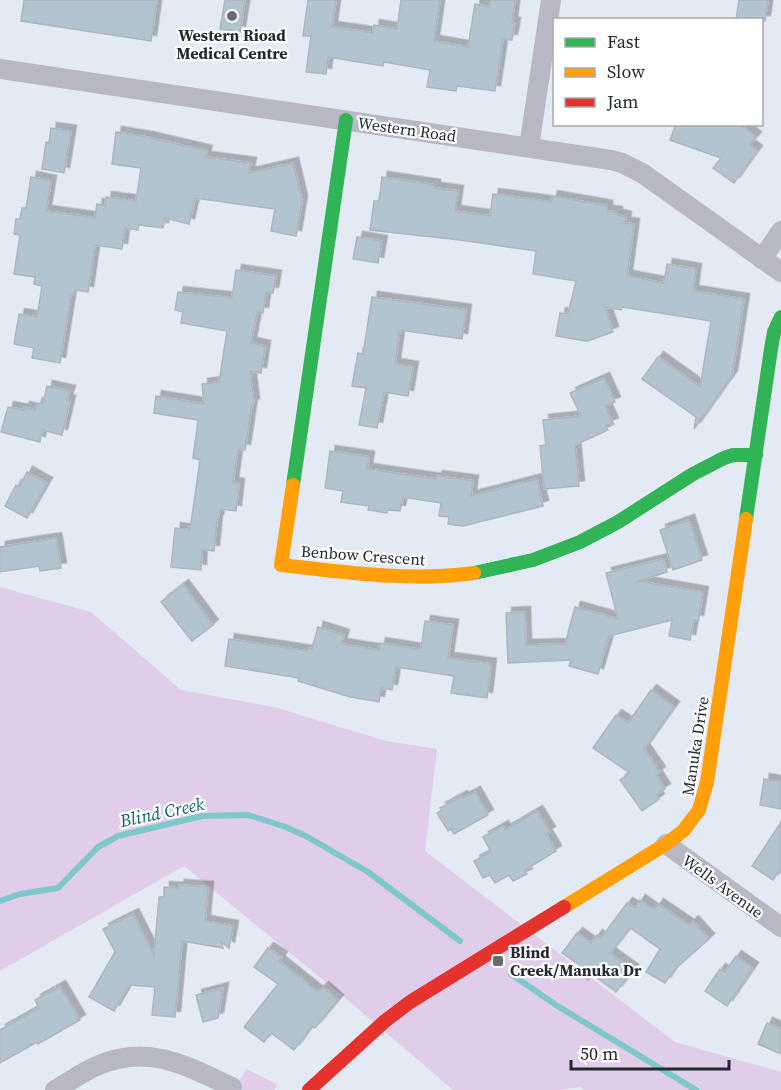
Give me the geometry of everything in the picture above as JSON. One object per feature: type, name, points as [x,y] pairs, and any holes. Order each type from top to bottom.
[{"type":"street","points":[[529,147],[551,0]]},
{"type":"street","name":"Western Road","points":[[0,70],[611,160],[633,168],[781,272]]},
{"type":"street","name":"Benbow Crescent","points":[[346,120],[281,565],[409,577],[456,575],[502,567],[570,545],[604,530],[724,458],[733,455],[756,455]]},
{"type":"street","points":[[762,259],[781,231]]},
{"type":"street","name":"Manuka Drive","points":[[309,1090],[398,1010],[666,844],[692,823],[704,798],[771,350],[774,332],[781,317]]},
{"type":"street","name":"Wells Avenue","points":[[666,844],[781,927]]},
{"type":"street","points":[[55,1090],[100,1064],[140,1056],[168,1059],[232,1087]]},
{"type":"shaded area","points":[[0,587],[91,612],[181,690],[274,707],[386,741],[437,749],[425,851],[675,1042],[781,1072],[781,1090],[584,1090],[580,1087],[560,1090],[453,1090],[349,1001],[184,866],[0,971]]},
{"type":"shaded area","points":[[247,1069],[278,1085],[274,1090],[233,1090]]},
{"type":"building","points":[[24,0],[157,0],[151,41],[21,21]]},
{"type":"building","name":"Western Rioad Medical Centre","points":[[225,0],[245,0],[240,32],[220,29]]},
{"type":"building","points":[[308,0],[336,0],[332,27],[373,33],[374,25],[397,29],[401,0],[440,0],[434,41],[468,47],[475,4],[490,7],[491,0],[515,0],[512,23],[515,23],[512,40],[503,39],[495,91],[457,86],[456,91],[427,87],[430,70],[384,62],[383,66],[328,57],[326,74],[306,72],[311,36],[303,36]]},
{"type":"building","points":[[739,0],[768,0],[765,21],[763,18],[736,18]]},
{"type":"building","points":[[675,126],[742,126],[756,137],[749,145],[757,151],[734,183],[713,168],[721,158],[670,140]]},
{"type":"building","points":[[51,128],[71,131],[64,173],[42,169],[46,142],[49,143]]},
{"type":"building","points":[[116,132],[207,151],[205,157],[251,163],[249,173],[293,163],[302,201],[296,236],[271,231],[275,209],[195,198],[189,224],[165,218],[163,228],[139,225],[138,230],[125,228],[122,249],[95,245],[88,292],[75,290],[74,295],[71,295],[60,363],[32,358],[34,348],[14,344],[19,314],[37,317],[42,286],[34,284],[35,277],[14,274],[20,235],[14,234],[16,219],[20,219],[22,208],[26,208],[31,177],[51,181],[46,211],[95,218],[97,204],[105,206],[106,197],[136,201],[141,168],[112,164]]},
{"type":"building","points":[[382,177],[458,191],[455,211],[490,216],[493,194],[551,202],[552,196],[607,206],[607,211],[617,212],[617,215],[626,217],[625,223],[634,224],[627,276],[664,283],[667,264],[696,269],[693,291],[744,299],[732,376],[694,429],[696,417],[642,379],[658,357],[700,387],[711,321],[622,307],[621,310],[605,307],[613,332],[588,341],[556,336],[560,313],[568,314],[576,281],[533,274],[536,251],[370,230],[374,201],[379,201]]},
{"type":"building","points":[[357,237],[382,241],[378,263],[353,259]]},
{"type":"building","points":[[236,270],[276,276],[273,293],[266,292],[263,313],[257,312],[251,343],[265,346],[261,373],[250,371],[254,404],[252,404],[245,450],[238,449],[233,483],[239,484],[236,511],[220,509],[214,551],[202,550],[201,570],[171,567],[175,528],[190,530],[200,460],[193,458],[198,420],[154,413],[156,396],[204,404],[202,384],[219,382],[227,331],[181,323],[183,312],[175,310],[178,292],[232,298]]},
{"type":"building","points":[[372,297],[466,310],[462,339],[400,330],[395,364],[413,367],[408,396],[384,392],[377,428],[359,425],[366,388],[352,386],[358,353],[363,354]]},
{"type":"building","points":[[604,378],[615,402],[605,406],[613,423],[606,426],[608,430],[575,445],[579,486],[544,489],[540,446],[546,445],[543,420],[581,416],[570,393]]},
{"type":"building","points":[[47,386],[70,391],[62,435],[42,430],[40,442],[1,432],[8,407],[35,410],[37,403],[43,404]]},
{"type":"building","points":[[330,451],[369,457],[367,469],[436,479],[437,476],[473,481],[471,496],[537,479],[543,506],[463,526],[448,524],[449,517],[439,516],[441,503],[403,497],[400,511],[388,510],[387,513],[368,510],[369,506],[341,502],[343,491],[325,488]]},
{"type":"building","points":[[27,472],[47,483],[27,518],[5,506],[16,485],[19,487]]},
{"type":"building","points":[[689,520],[702,560],[673,570],[660,530]]},
{"type":"building","points":[[56,538],[61,568],[40,571],[39,566],[0,572],[0,547]]},
{"type":"building","points":[[663,559],[667,572],[638,581],[703,592],[698,621],[694,620],[690,640],[669,636],[672,620],[609,636],[598,674],[569,666],[571,660],[508,663],[506,613],[525,612],[526,645],[565,644],[575,607],[618,619],[606,573]]},
{"type":"building","points":[[183,585],[213,625],[192,641],[161,602]]},
{"type":"building","points":[[425,621],[453,625],[448,658],[491,664],[487,698],[451,693],[454,676],[396,667],[392,690],[381,688],[379,702],[350,697],[298,681],[299,678],[225,666],[229,639],[307,651],[308,648],[312,649],[318,627],[344,635],[341,644],[379,650],[380,643],[417,649],[421,648]]},
{"type":"building","points":[[651,690],[674,707],[644,749],[660,772],[656,775],[665,789],[656,795],[659,799],[642,811],[620,780],[630,773],[593,748],[616,715],[628,723]]},
{"type":"building","points":[[764,779],[781,782],[781,809],[760,805]]},
{"type":"building","points":[[475,792],[488,815],[454,834],[451,829],[448,831],[437,813],[442,810],[440,808]]},
{"type":"building","points":[[537,811],[550,832],[546,834],[556,851],[525,870],[527,874],[513,881],[509,875],[495,883],[490,875],[483,878],[474,861],[491,852],[483,837],[503,826],[505,830]]},
{"type":"building","points":[[781,822],[781,868],[773,880],[752,866]]},
{"type":"building","points":[[179,885],[208,887],[205,921],[233,926],[229,948],[221,942],[223,948],[182,941],[175,1017],[152,1015],[155,987],[129,985],[114,1011],[89,997],[115,952],[103,929],[133,914],[154,955],[159,897],[164,897],[164,887],[179,888]]},
{"type":"building","points":[[640,900],[654,910],[658,904],[689,925],[693,921],[709,939],[673,971],[665,983],[646,972],[660,949],[630,928],[610,953],[633,970],[616,992],[593,975],[588,980],[577,972],[581,966],[562,953],[577,933],[591,943],[597,935],[601,938],[627,903],[635,908]]},
{"type":"building","points":[[268,948],[282,957],[279,961],[318,992],[323,987],[338,1000],[315,1028],[312,1026],[294,1050],[271,1033],[264,1042],[244,1027],[278,984],[254,967]]},
{"type":"building","points":[[736,956],[753,968],[727,1006],[705,991],[720,969],[725,972]]},
{"type":"building","points":[[60,986],[80,1020],[0,1063],[0,1030],[39,1008],[35,1000]]},
{"type":"building","points":[[223,988],[218,1018],[203,1022],[196,995]]},
{"type":"building","points":[[767,1023],[781,1029],[781,1054],[758,1044]]},
{"type":"waterway","name":"Blind Creek","points":[[0,901],[20,894],[58,888],[98,847],[118,836],[202,816],[248,815],[304,835],[368,872],[460,941]]},
{"type":"waterway","name":"Blind Creek","points":[[511,974],[556,1005],[696,1090]]},
{"type":"traffic: fast","points":[[293,485],[346,120]]},
{"type":"traffic: fast","points":[[746,519],[771,349],[774,332],[781,317]]},
{"type":"traffic: fast","points":[[474,573],[533,560],[580,542],[618,522],[693,474],[724,458],[733,455],[756,455]]},
{"type":"traffic: slow","points":[[293,485],[281,565],[353,573],[425,577],[474,573]]},
{"type":"traffic: slow","points":[[564,907],[666,844],[683,831],[699,810],[707,782],[746,519]]},
{"type":"traffic: jam","points":[[309,1090],[385,1021],[410,1002],[564,907]]},
{"type":"place","name":"Western Rioad Medical Centre","points":[[232,16]]},
{"type":"place","name":"Blind Creek/Manuka Dr","points":[[498,961]]}]
